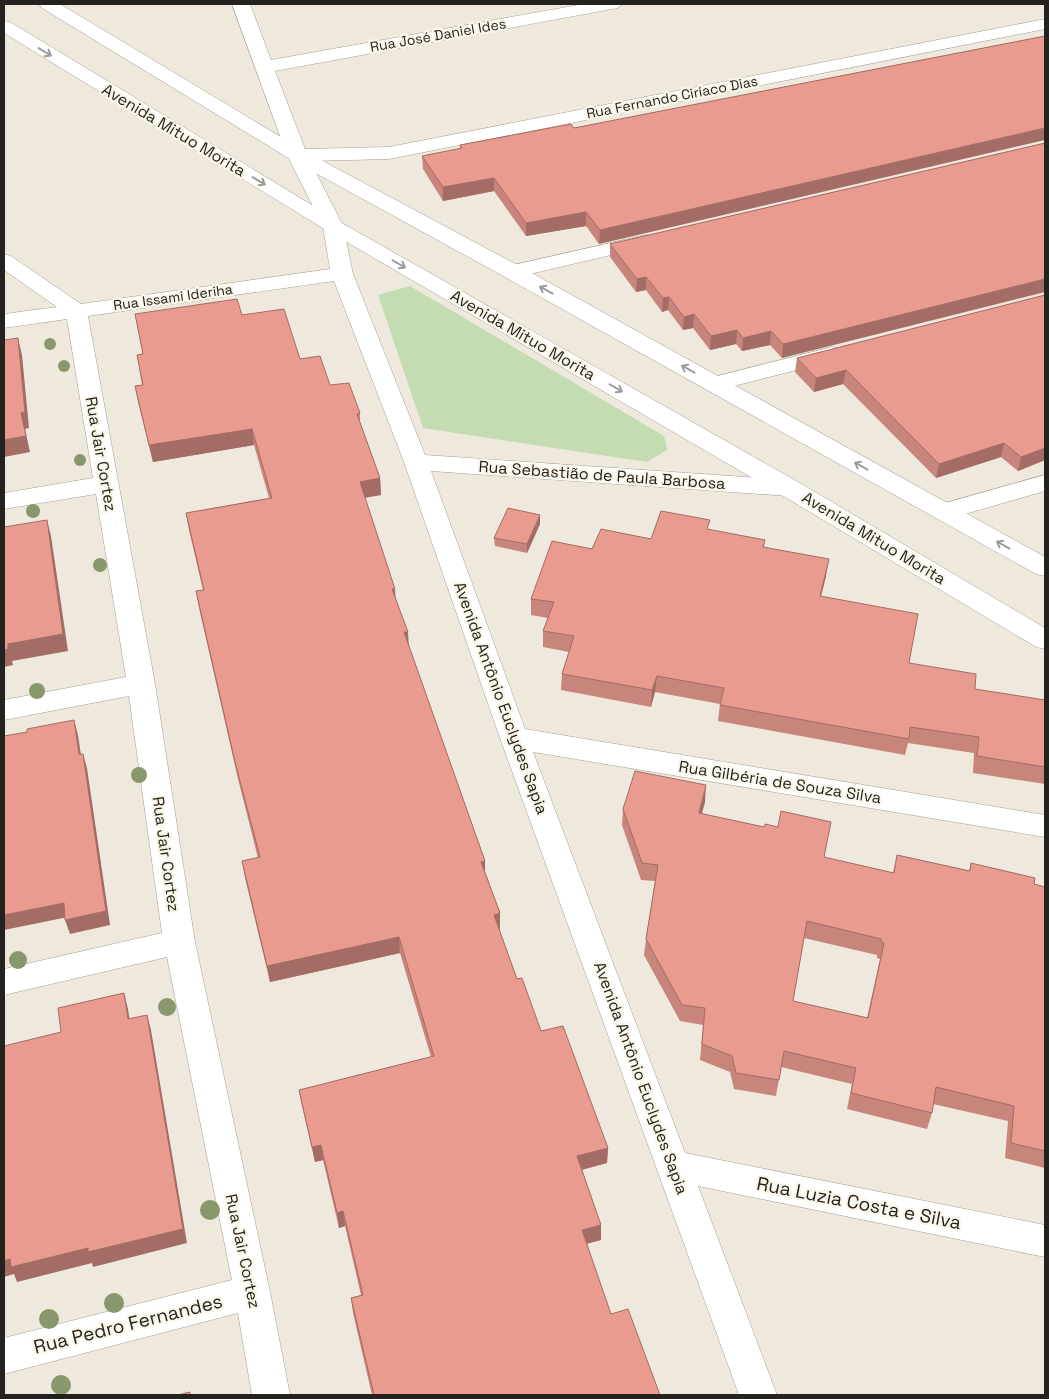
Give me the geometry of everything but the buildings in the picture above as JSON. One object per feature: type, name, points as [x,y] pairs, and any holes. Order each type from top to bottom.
[{"type":"street","points":[[48,4],[297,155],[513,272],[1045,568]]},
{"type":"street","name":"Avenida Antônio Euclydes Sapia","points":[[241,4],[297,155],[332,226],[342,274],[416,462],[514,738],[758,1395]]},
{"type":"street","name":"Rua José Daniel Ides","points":[[264,67],[612,4]]},
{"type":"street","name":"Rua Fernando Ciríaco Dias","points":[[297,155],[389,153],[1045,24]]},
{"type":"street","name":"Avenida Mituo Morita","points":[[4,26],[332,226],[789,488],[1045,640]]},
{"type":"street","points":[[513,272],[668,236]]},
{"type":"street","points":[[4,260],[76,310]]},
{"type":"street","name":"Rua Issami Ideriha","points":[[4,321],[342,274]]},
{"type":"street","name":"Rua Jair Cortez","points":[[76,310],[141,684],[179,942],[252,1292],[271,1395]]},
{"type":"street","points":[[714,384],[856,348]]},
{"type":"street","name":"Rua Sebastião de Paula Barbosa","points":[[416,462],[789,488]]},
{"type":"street","points":[[944,512],[1045,483]]},
{"type":"street","points":[[4,501],[106,484]]},
{"type":"street","points":[[4,710],[141,684]]},
{"type":"street","name":"Rua Gilbéria de Souza Silva","points":[[514,738],[1045,826]]},
{"type":"street","points":[[4,982],[179,942]]},
{"type":"street","name":"Rua Luzia Costa e Silva","points":[[673,1166],[1045,1241]]},
{"type":"street","name":"Rua Pedro Fernandes","points":[[4,1356],[252,1292]]},
{"type":"green space","points":[[410,286],[664,436],[667,450],[647,462],[423,428],[378,295]]}]
